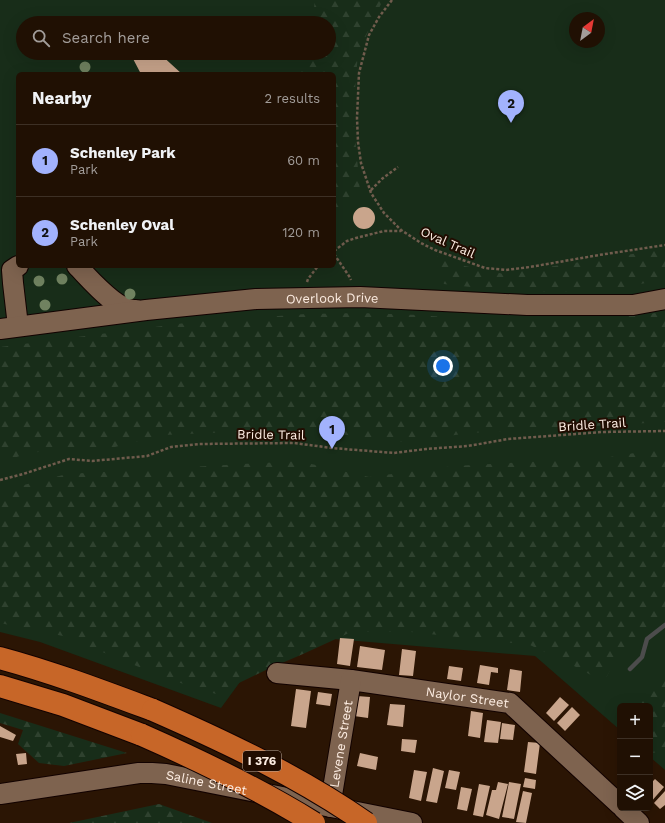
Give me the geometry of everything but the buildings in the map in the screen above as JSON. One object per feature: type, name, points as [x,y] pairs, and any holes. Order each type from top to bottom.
[{"type":"highway","name":"I 376","points":[[0,658],[30,666],[71,680],[153,710],[195,728],[276,769],[335,803],[366,823]]},
{"type":"highway","name":"I 376","points":[[0,686],[63,705],[142,735],[223,772],[314,823]]},
{"type":"street","points":[[9,328],[13,284],[12,270],[16,267]]},
{"type":"street","points":[[79,268],[115,303],[132,311],[146,310]]},
{"type":"street","name":"Overlook Drive","points":[[9,328],[146,310],[256,300],[360,297],[481,303],[633,305],[665,299]]},
{"type":"street","name":"Naylor Street","points":[[276,673],[351,680],[510,703],[617,802]]},
{"type":"street","name":"Levene Street","points":[[330,807],[351,680]]},
{"type":"street","name":"Saline Street","points":[[0,794],[139,773],[152,773],[166,774],[412,823]]},
{"type":"street","points":[[626,811],[639,823]]},
{"type":"path","name":"Oval Trail","points":[[392,0],[379,17],[369,35],[359,73],[357,118],[361,163],[370,190],[384,213],[401,230],[435,250],[485,268],[506,270],[665,245]]},
{"type":"path","points":[[370,190],[398,167]]},
{"type":"path","points":[[336,249],[347,241],[356,238],[384,231],[401,230]]},
{"type":"path","points":[[336,257],[349,276],[360,297]]},
{"type":"path","name":"Bridle Trail","points":[[0,480],[69,459],[119,459],[147,456],[171,447],[199,444],[294,443],[394,453],[468,446],[508,439],[602,432],[665,431]]},
{"type":"green space","points":[[0,0],[665,0],[665,770],[653,760],[653,703],[617,703],[617,727],[535,656],[275,634],[221,708],[40,642],[0,632]]},
{"type":"green space","points":[[315,0],[386,0],[381,4],[358,53],[353,114],[360,191],[351,206],[341,208],[336,207],[336,72],[292,72],[298,67],[302,60],[336,60],[336,16],[313,16]]},
{"type":"green space","points":[[665,249],[665,279],[616,289],[555,292],[497,290],[444,284],[438,276],[437,256],[465,266],[504,274]]},
{"type":"green space","points":[[665,312],[665,422],[470,433],[403,442],[348,435],[280,430],[163,435],[115,447],[72,448],[30,453],[0,462],[0,347],[193,322],[306,314],[361,313],[536,321],[595,320]]},
{"type":"green space","points":[[665,448],[665,621],[643,634],[617,656],[604,682],[530,645],[411,632],[351,632],[216,694],[171,680],[63,636],[0,623],[0,491],[67,474],[298,461],[369,477],[454,466],[604,458]]},
{"type":"green space","points":[[665,678],[665,753],[653,753],[653,703],[636,703]]},
{"type":"green space","points":[[0,713],[127,753],[64,766],[39,763],[18,744],[23,730],[0,723]]},
{"type":"green space","points":[[159,804],[212,823],[69,823]]},
{"type":"waterway","points":[[630,669],[642,657],[647,639],[665,625]]},
{"type":"place","name":"Schenley Oval","points":[[511,123]]},
{"type":"place","name":"Schenley Park","points":[[332,449]]}]
